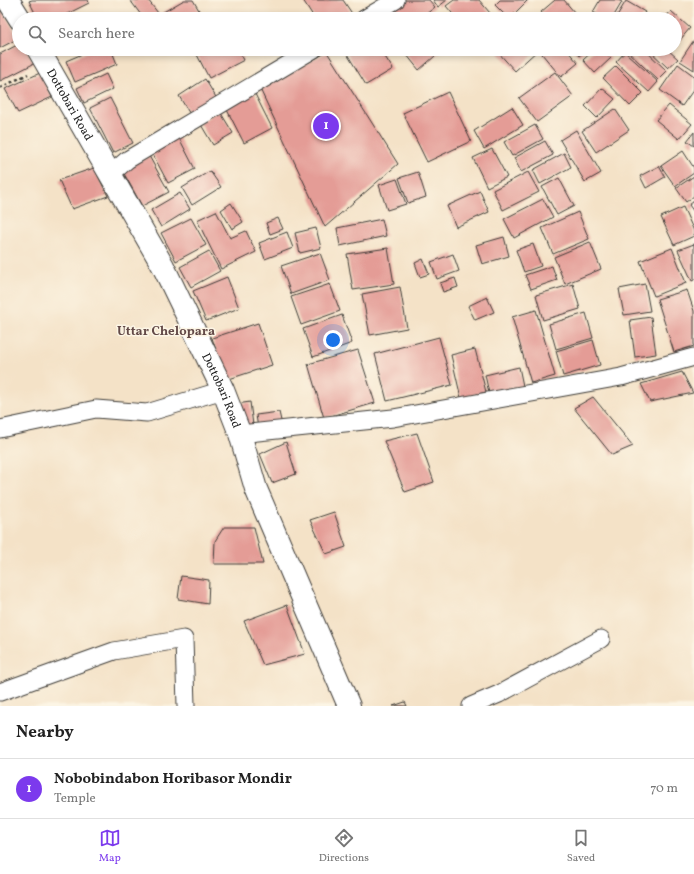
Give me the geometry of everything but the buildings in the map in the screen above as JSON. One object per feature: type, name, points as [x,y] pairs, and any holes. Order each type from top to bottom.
[{"type":"street","points":[[8,0],[16,12]]},
{"type":"street","points":[[376,12],[396,0]]},
{"type":"street","name":"Dottobari Road","points":[[43,56],[163,266],[223,390],[240,434],[256,489],[349,706]]},
{"type":"street","points":[[111,174],[127,160],[302,56]]},
{"type":"street","points":[[240,434],[392,418],[621,377],[694,357]]},
{"type":"street","points":[[0,429],[96,409],[147,413],[223,390]]},
{"type":"street","points":[[0,692],[114,650],[184,639],[186,706]]},
{"type":"street","points":[[471,706],[499,694],[600,639]]},
{"type":"path","points":[[0,88],[43,56]]},
{"type":"place","name":"Nobobindabon Horibasor Mondir","points":[[326,126]]},
{"type":"district","name":"Uttar Chelopara","points":[[166,330]]}]
